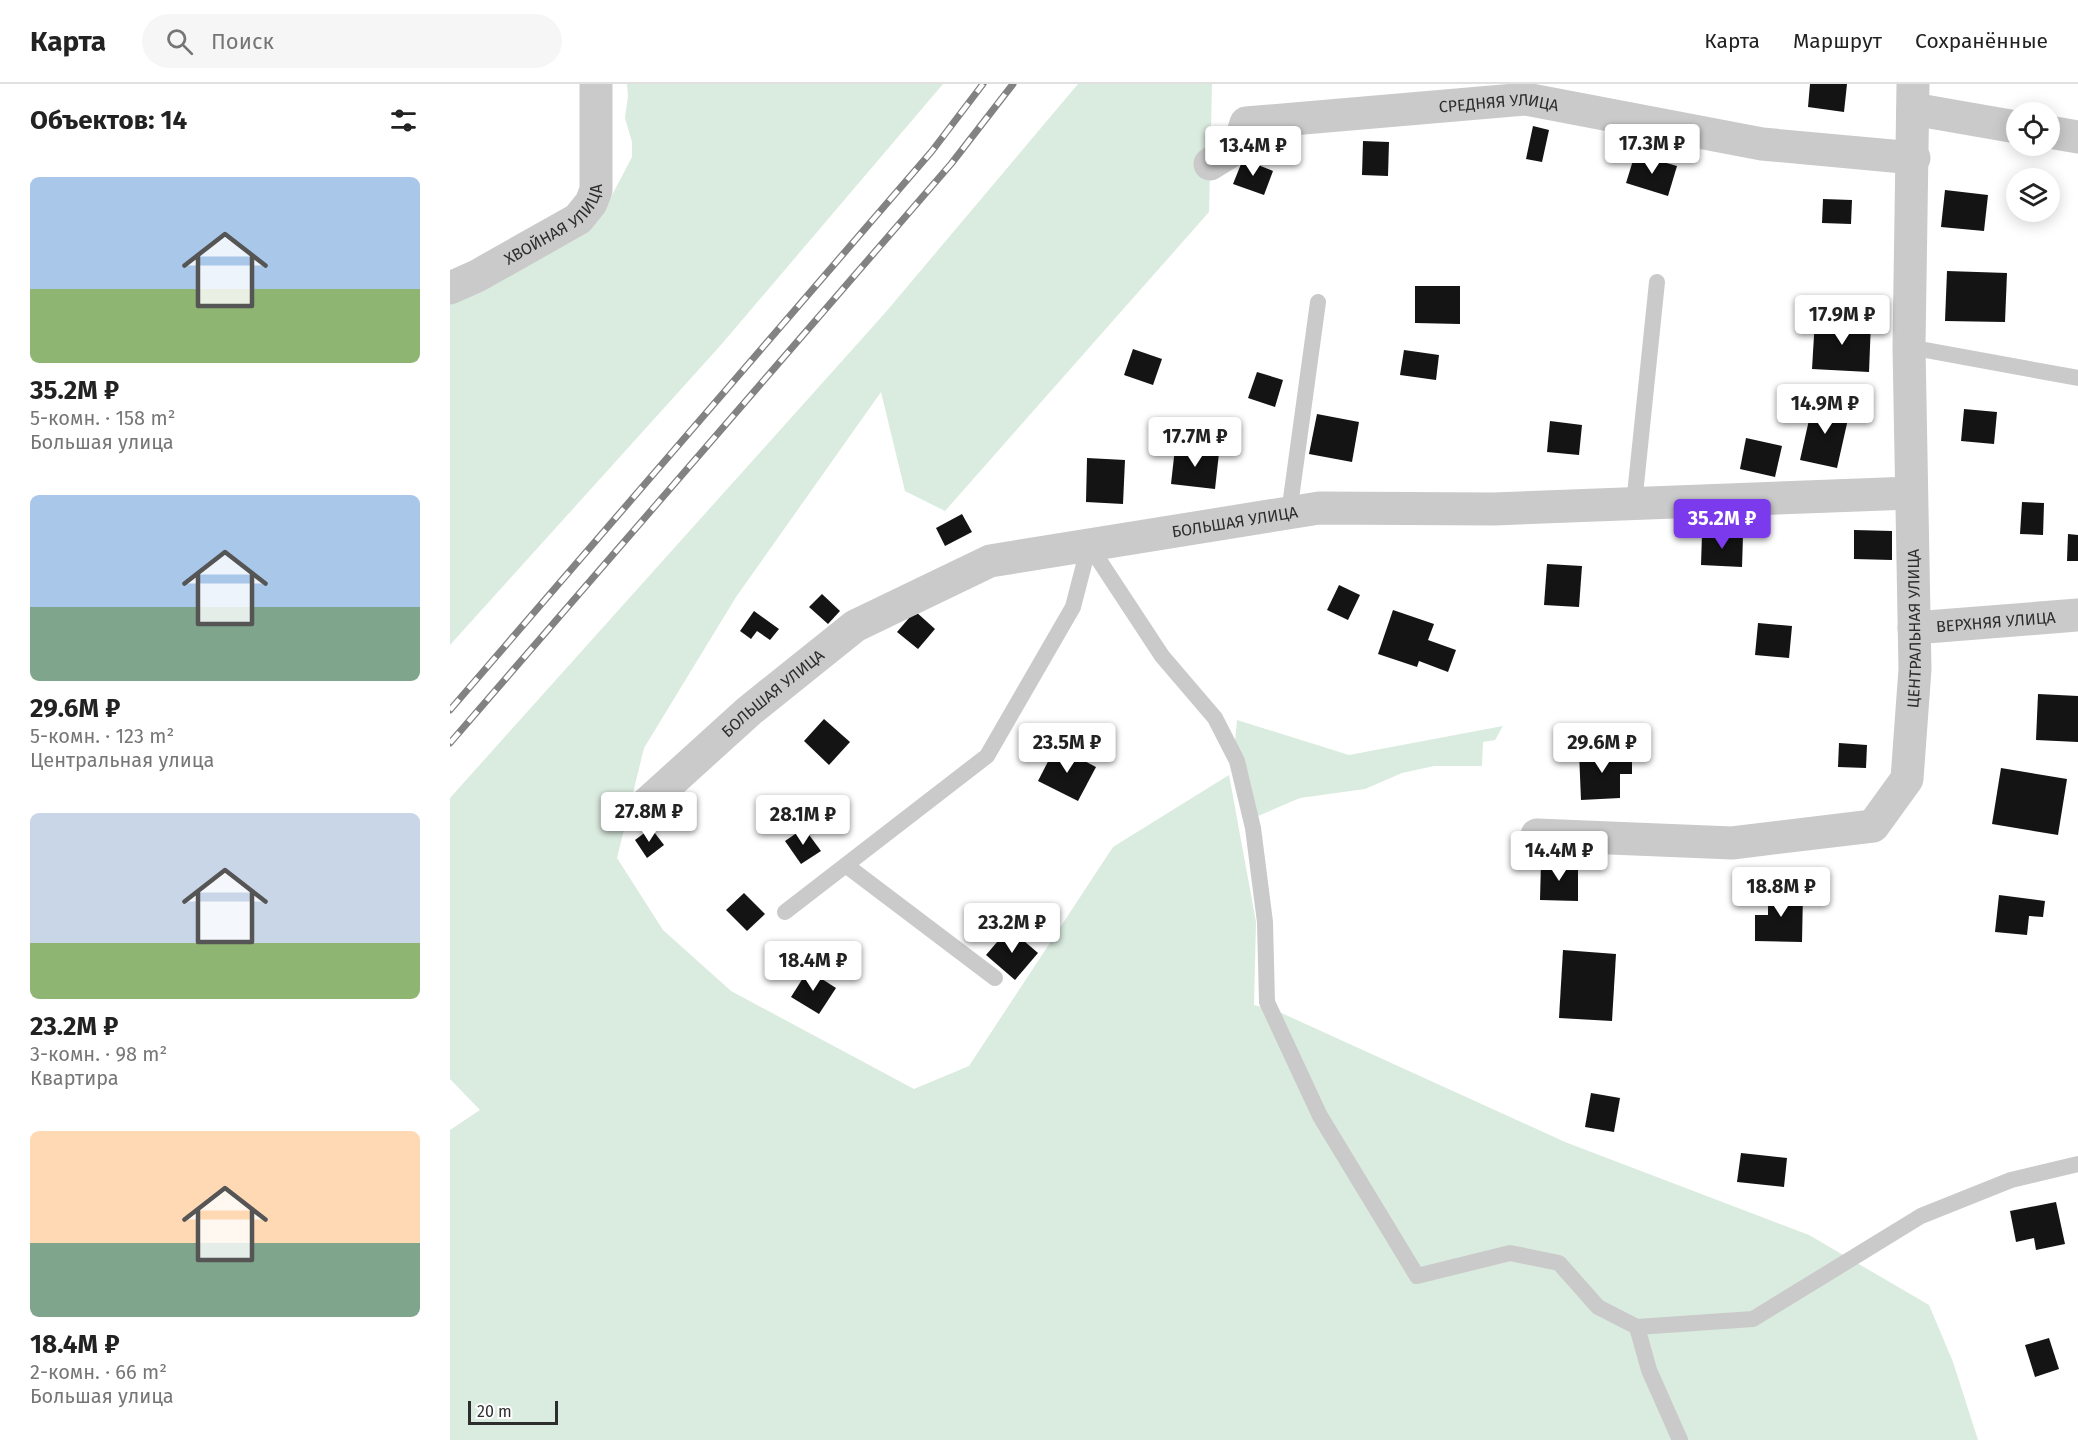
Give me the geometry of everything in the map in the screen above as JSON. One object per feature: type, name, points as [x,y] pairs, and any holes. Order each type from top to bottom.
[{"type":"street","name":"ХВОЙНАЯ УЛИЦА","points":[[450,288],[552,235],[578,219],[591,203],[596,190],[596,84]]},
{"type":"street","points":[[1913,97],[2006,124]]},
{"type":"street","name":"ЦЕНТРАЛЬНАЯ УЛИЦА","points":[[1537,835],[1732,843],[1873,826],[1907,778],[1915,669],[1909,347],[1914,158],[1913,97]]},
{"type":"street","name":"СРЕДНЯЯ УЛИЦА","points":[[1210,165],[1239,146],[1246,123],[1526,99],[1762,144],[1914,158]]},
{"type":"street","points":[[2060,134],[2078,137]]},
{"type":"street","name":"БОЛЬШАЯ УЛИЦА","points":[[642,808],[749,711],[855,626],[990,561],[1318,508],[1494,509],[1911,493]]},
{"type":"street","name":"ВЕРХНЯЯ УЛИЦА","points":[[1914,627],[2078,615]]},
{"type":"lane","points":[[1634,504],[1657,282]]},
{"type":"lane","points":[[1289,513],[1318,302]]},
{"type":"lane","points":[[1909,347],[2078,378]]},
{"type":"lane","points":[[785,912],[987,756],[1073,607],[1089,545]]},
{"type":"lane","points":[[1089,545],[1162,656],[1215,718],[1237,761],[1253,828],[1262,898],[1267,1002],[1320,1116],[1417,1276],[1509,1253],[1559,1263],[1598,1308],[1637,1327],[1753,1319],[1921,1216],[2011,1180],[2078,1164]]},
{"type":"lane","points":[[847,866],[995,978]]},
{"type":"lane","points":[[1637,1327],[1649,1370],[1680,1440]]},
{"type":"green space","points":[[627,84],[943,84],[720,346],[450,645],[450,299],[610,199],[632,157],[632,142],[625,118]]},
{"type":"green space","points":[[1078,84],[1212,84],[1209,212],[945,511],[905,491],[881,392],[736,597],[644,748],[617,858],[663,930],[731,991],[914,1089],[969,1066],[1113,847],[1229,775],[1256,922],[1254,1005],[1277,1011],[1565,1142],[1809,1235],[1929,1305],[1953,1362],[1978,1440],[450,1440],[450,1130],[480,1110],[450,1079],[450,798],[885,313]]},
{"type":"green space","points":[[1237,720],[1349,755],[1503,726],[1495,740],[1483,742],[1482,766],[1434,766],[1402,773],[1365,789],[1300,798],[1251,819],[1235,742]]},
{"type":"building","points":[[1810,84],[1847,84],[1844,112],[1808,107]]},
{"type":"building","points":[[1533,126],[1549,130],[1542,162],[1526,159]]},
{"type":"building","points":[[1363,141],[1389,142],[1388,176],[1362,175]]},
{"type":"building","points":[[1635,154],[1677,166],[1668,196],[1626,183]]},
{"type":"building","points":[[1243,159],[1273,171],[1264,195],[1233,184]]},
{"type":"building","points":[[1945,190],[1988,195],[1984,231],[1941,227]]},
{"type":"building","points":[[1823,199],[1852,200],[1851,224],[1822,223]]},
{"type":"building","points":[[1947,271],[2007,273],[2005,322],[1945,321]]},
{"type":"building","points":[[1415,286],[1460,286],[1460,324],[1415,323]]},
{"type":"building","points":[[1815,319],[1871,322],[1869,372],[1812,369]]},
{"type":"building","points":[[1133,349],[1162,359],[1153,385],[1124,375]]},
{"type":"building","points":[[1404,350],[1439,355],[1436,380],[1400,375]]},
{"type":"building","points":[[1257,372],[1283,380],[1275,407],[1248,398]]},
{"type":"building","points":[[1813,402],[1850,410],[1837,468],[1800,460]]},
{"type":"building","points":[[1964,409],[1997,412],[1994,444],[1961,441]]},
{"type":"building","points":[[1317,414],[1359,422],[1352,462],[1309,454]]},
{"type":"building","points":[[1550,421],[1582,425],[1579,455],[1547,452]]},
{"type":"building","points":[[1746,438],[1782,446],[1775,477],[1740,469]]},
{"type":"building","points":[[1175,448],[1219,453],[1215,489],[1171,484]]},
{"type":"building","points":[[1087,458],[1125,460],[1123,504],[1086,502]]},
{"type":"building","points":[[2022,502],[2044,503],[2043,535],[2020,534]]},
{"type":"building","points":[[962,514],[972,532],[945,546],[936,528]]},
{"type":"building","points":[[1854,530],[1892,531],[1892,560],[1854,559]]},
{"type":"building","points":[[1702,533],[1743,535],[1742,567],[1701,565]]},
{"type":"building","points":[[2068,534],[2078,535],[2078,561],[2067,561]]},
{"type":"building","points":[[1547,564],[1582,566],[1579,607],[1544,605]]},
{"type":"building","points":[[1339,585],[1360,595],[1348,620],[1327,610]]},
{"type":"building","points":[[822,594],[840,611],[828,624],[809,607]]},
{"type":"building","points":[[1393,610],[1434,624],[1428,640],[1456,650],[1448,672],[1419,661],[1417,667],[1378,654]]},
{"type":"building","points":[[754,611],[779,629],[770,640],[757,631],[751,639],[740,631]]},
{"type":"building","points":[[915,611],[935,629],[918,649],[897,632]]},
{"type":"building","points":[[1758,623],[1792,626],[1789,658],[1755,655]]},
{"type":"building","points":[[2038,694],[2078,696],[2078,742],[2036,740]]},
{"type":"building","points":[[824,719],[850,742],[829,765],[804,741]]},
{"type":"building","points":[[1839,743],[1867,745],[1866,768],[1838,767]]},
{"type":"building","points":[[1056,746],[1096,767],[1078,801],[1038,781]]},
{"type":"building","points":[[1618,751],[1619,760],[1632,759],[1632,774],[1620,774],[1620,798],[1581,800],[1579,752]]},
{"type":"building","points":[[2001,768],[2067,779],[2058,835],[1992,824]]},
{"type":"building","points":[[651,828],[664,845],[647,858],[635,840]]},
{"type":"building","points":[[804,828],[821,851],[801,864],[785,841]]},
{"type":"building","points":[[1541,862],[1578,863],[1578,901],[1540,900]]},
{"type":"building","points":[[1768,891],[1803,892],[1802,942],[1755,941],[1755,915],[1768,915]]},
{"type":"building","points":[[744,893],[765,914],[747,931],[726,910]]},
{"type":"building","points":[[1999,895],[2045,901],[2043,917],[2029,916],[2027,935],[1995,932]]},
{"type":"building","points":[[1009,928],[1038,953],[1015,980],[986,955]]},
{"type":"building","points":[[1563,950],[1616,954],[1612,1021],[1559,1018]]},
{"type":"building","points":[[808,970],[836,988],[819,1014],[791,997]]},
{"type":"building","points":[[1591,1093],[1620,1098],[1614,1132],[1585,1127]]},
{"type":"building","points":[[1741,1153],[1787,1158],[1784,1187],[1737,1182]]},
{"type":"building","points":[[2056,1202],[2065,1244],[2036,1250],[2034,1238],[2016,1242],[2010,1211]]},
{"type":"building","points":[[2049,1338],[2059,1369],[2035,1377],[2025,1345]]},
{"type":"railway","points":[[450,710],[932,151],[983,84]]},
{"type":"railway","points":[[450,743],[951,164],[1013,84]]}]
